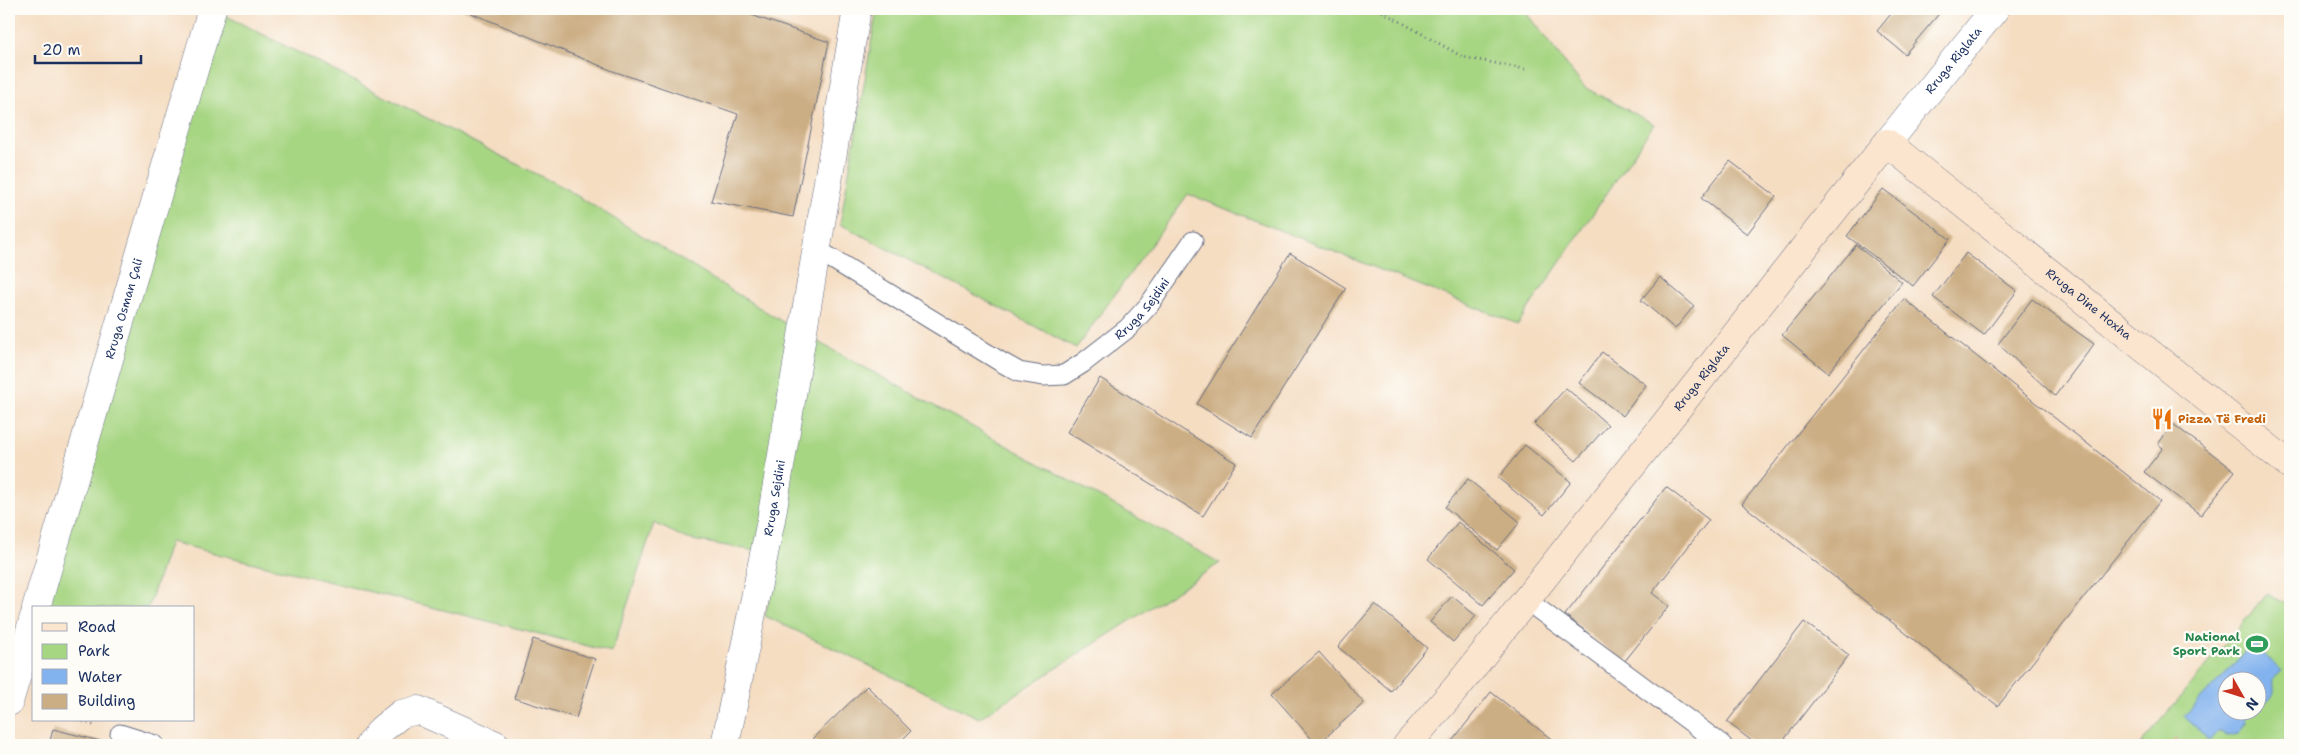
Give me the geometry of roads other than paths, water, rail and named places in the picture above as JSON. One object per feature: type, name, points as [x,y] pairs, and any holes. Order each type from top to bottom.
[{"type":"main road","name":"Rruga Dine Hoxha","points":[[1887,143],[2290,465]]},
{"type":"main road","name":"Rruga Riglata","points":[[1407,745],[1458,686],[1887,143]]},
{"type":"street","name":"Rruga Osman Çali","points":[[37,606],[212,9]]},
{"type":"street","name":"Rruga Sejdini","points":[[725,745],[771,520],[857,9]]},
{"type":"street","name":"Rruga Riglata","points":[[1887,143],[1995,9]]},
{"type":"street","points":[[9,702],[32,624]]},
{"type":"street","points":[[370,745],[382,729],[401,714],[418,710],[496,745]]},
{"type":"lane","name":"Rruga Sejdini","points":[[816,249],[1001,362],[1020,372],[1043,376],[1064,375],[1083,363],[1128,328],[1150,305],[1193,241]]},
{"type":"lane","points":[[1526,600],[1722,745]]},
{"type":"lane","points":[[120,734],[155,745]]},
{"type":"water","points":[[2254,644],[2281,671],[2272,679],[2274,693],[2266,702],[2266,672],[2227,672]]},
{"type":"water","points":[[2216,683],[2216,722],[2246,722],[2238,734],[2227,736],[2219,731],[2210,741],[2184,716]]},
{"type":"place","name":"Pizza Të Fredi","points":[[2162,419]]},
{"type":"place","name":"National Sport Park","points":[[2257,644]]}]
